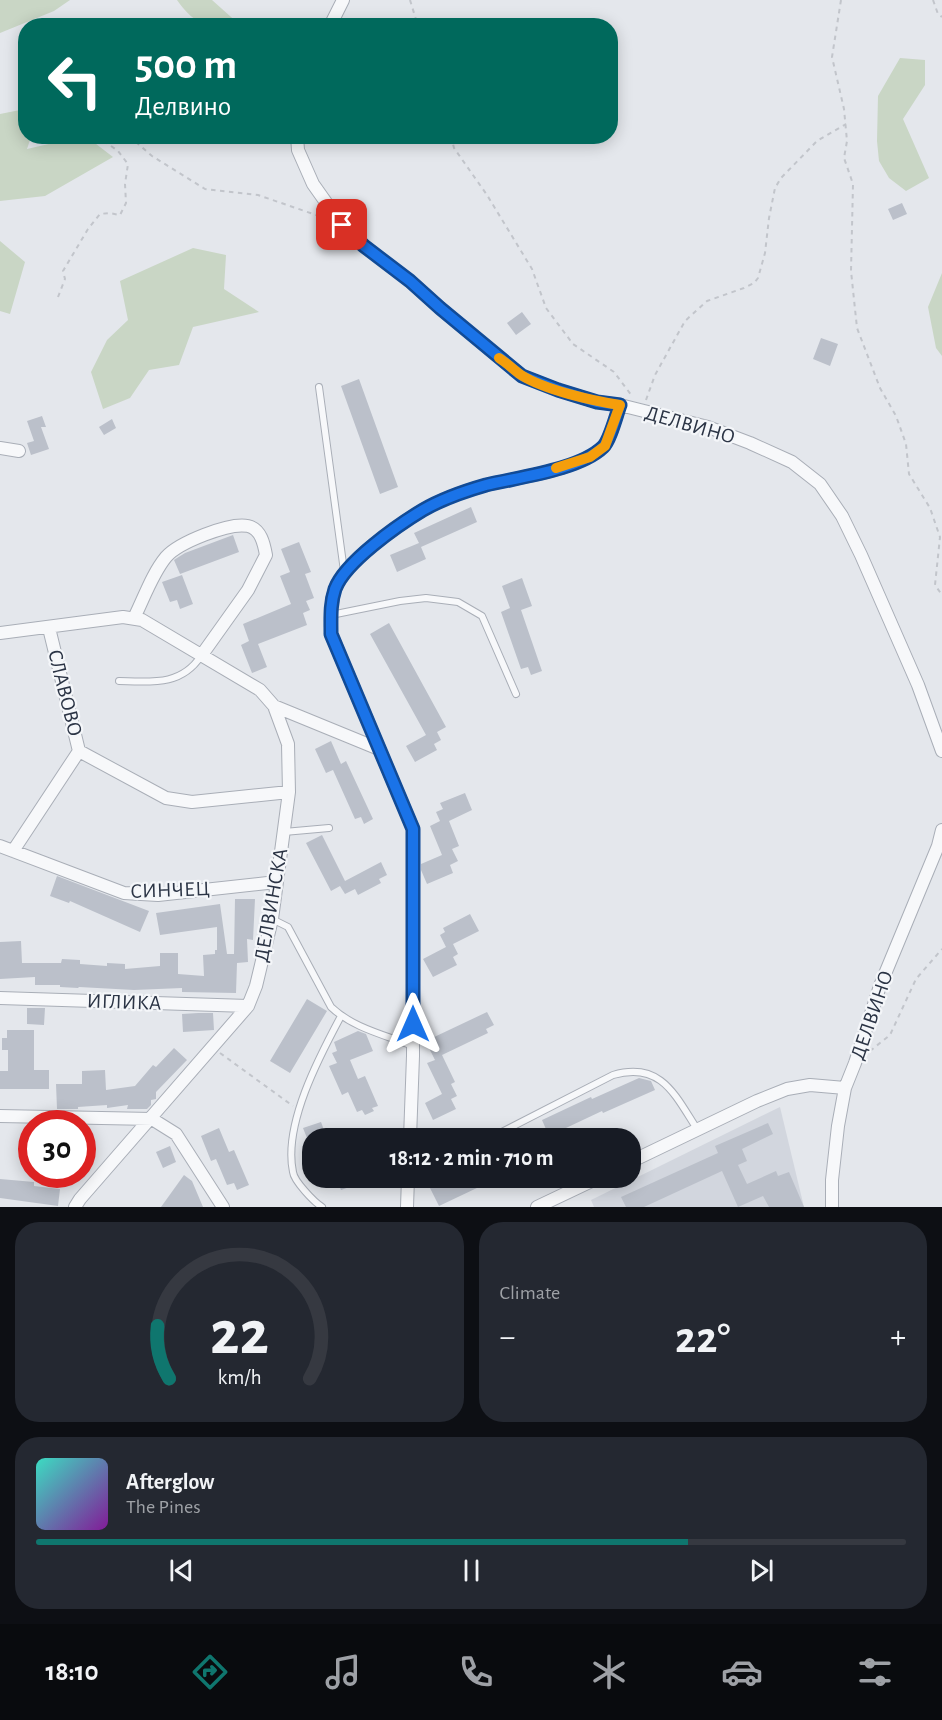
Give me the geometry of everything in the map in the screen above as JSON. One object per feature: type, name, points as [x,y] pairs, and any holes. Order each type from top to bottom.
[{"type":"street","points":[[334,18],[343,0]]},
{"type":"street","name":"ДЕЛВИНО","points":[[298,144],[313,184],[342,225],[364,246],[410,281],[522,376],[587,399],[708,427],[792,462],[820,483],[842,516],[861,555],[918,685],[942,751]]},
{"type":"street","points":[[410,1128],[413,1046],[413,829],[331,634],[331,615],[336,588],[344,572],[368,549],[422,510],[453,496],[484,486],[574,464],[590,457],[605,446],[620,405]]},
{"type":"street","points":[[0,448],[19,451]]},
{"type":"street","points":[[0,633],[123,617],[134,618],[155,573],[166,556],[177,548],[216,531],[248,526],[257,531],[263,541],[266,555],[248,590],[201,656]]},
{"type":"street","name":"ДЕЛВИНСКА","points":[[75,1207],[248,1006],[256,986],[272,919],[289,792],[288,744],[274,706],[260,690],[142,620],[134,618]]},
{"type":"street","name":"СЛАВОВО","points":[[49,628],[79,751],[166,798],[192,802],[289,792]]},
{"type":"street","points":[[274,706],[380,749]]},
{"type":"street","points":[[13,851],[79,751]]},
{"type":"street","name":"ДЕЛВИНО","points":[[832,1207],[832,1180],[845,1088],[880,986],[938,846],[942,830]]},
{"type":"street","name":"СИНЧЕЦ","points":[[0,846],[124,893],[158,894],[276,882]]},
{"type":"street","name":"ИГЛИКА","points":[[0,998],[248,1006]]},
{"type":"street","points":[[641,1157],[787,1089],[810,1085],[845,1088]]},
{"type":"street","points":[[0,1116],[152,1119],[176,1134],[223,1207]]},
{"type":"street","points":[[407,1207],[408,1188]]},
{"type":"street","points":[[537,1207],[576,1188]]},
{"type":"lane","points":[[319,387],[344,572]]},
{"type":"lane","points":[[331,615],[426,598],[458,602],[482,616],[516,694]]},
{"type":"lane","points":[[119,681],[154,682],[179,677],[195,665],[201,656]]},
{"type":"lane","points":[[284,832],[329,828]]},
{"type":"lane","points":[[272,919],[288,927],[331,1007],[351,1022],[413,1046]]},
{"type":"lane","points":[[322,1207],[316,1204],[293,1174],[291,1135],[317,1062],[341,1016]]},
{"type":"lane","points":[[511,1128],[626,1071],[647,1073],[662,1081],[697,1130]]},
{"type":"lane","points":[[567,1188],[570,1191]]},
{"type":"path","points":[[410,0],[416,18]]},
{"type":"path","points":[[841,0],[832,57],[846,124],[847,141],[844,158],[853,184],[851,271],[857,328],[880,388],[896,416],[906,444],[909,474],[930,508],[940,537],[935,585],[942,596]]},
{"type":"path","points":[[933,0],[938,15],[942,17]]},
{"type":"path","points":[[643,411],[655,375],[685,321],[707,301],[744,288],[758,278],[763,267],[775,188],[781,177],[818,141],[846,124]]},
{"type":"path","points":[[58,297],[65,279],[63,271],[88,229],[100,214],[120,215],[126,203],[125,184],[128,164],[118,151],[108,144]]},
{"type":"path","points":[[138,144],[152,156],[205,189],[258,195],[324,218]]},
{"type":"path","points":[[453,144],[532,268],[546,308],[573,344],[614,372],[643,411]]},
{"type":"path","points":[[855,1063],[890,1035],[916,979],[942,949]]},
{"type":"path","points":[[213,1048],[300,1111]]},
{"type":"shaded area","points":[[780,1107],[804,1207],[594,1207],[591,1200],[615,1188],[641,1188],[641,1175]]},
{"type":"green space","points":[[0,0],[70,0],[54,11],[37,18],[18,18],[18,26],[0,33]]},
{"type":"green space","points":[[177,0],[212,0],[232,18],[194,18]]},
{"type":"green space","points":[[900,58],[925,60],[925,85],[903,119],[929,178],[906,191],[889,178],[879,161],[877,141],[878,96]]},
{"type":"green space","points":[[18,110],[18,144],[29,144],[27,149],[49,144],[96,144],[113,157],[45,196],[0,201],[0,114]]},
{"type":"green space","points":[[0,241],[25,262],[10,314],[0,311]]},
{"type":"green space","points":[[193,248],[226,255],[224,289],[259,312],[193,327],[179,365],[149,370],[130,398],[103,409],[91,372],[107,340],[128,320],[120,281]]},
{"type":"green space","points":[[942,273],[942,356],[936,348],[928,307]]},
{"type":"building","points":[[902,203],[907,214],[893,220],[888,209]]},
{"type":"building","points":[[522,312],[531,324],[516,335],[507,323]]},
{"type":"building","points":[[821,338],[838,344],[830,366],[813,359]]},
{"type":"building","points":[[359,379],[398,487],[380,494],[341,386]]},
{"type":"building","points":[[42,416],[46,427],[41,427],[49,449],[31,455],[27,443],[34,441],[27,421]]},
{"type":"building","points":[[112,419],[116,428],[104,435],[99,427]]},
{"type":"building","points":[[471,507],[477,522],[421,547],[426,559],[397,572],[390,555],[419,543],[414,533]]},
{"type":"building","points":[[233,535],[239,552],[180,574],[174,560],[185,553]]},
{"type":"building","points":[[299,542],[311,572],[305,574],[314,598],[306,601],[310,610],[303,613],[307,625],[258,644],[267,667],[252,673],[241,645],[249,641],[243,624],[291,604],[280,576],[290,572],[281,549]]},
{"type":"building","points":[[182,575],[193,604],[180,609],[177,600],[170,602],[162,582]]},
{"type":"building","points":[[522,578],[532,606],[521,610],[542,671],[531,675],[528,667],[521,669],[501,612],[510,608],[502,586]]},
{"type":"building","points":[[389,623],[446,727],[437,732],[441,740],[434,744],[437,750],[415,762],[406,746],[426,735],[370,634]]},
{"type":"building","points":[[331,741],[341,764],[346,761],[373,819],[364,824],[361,817],[355,819],[333,770],[326,773],[315,749]]},
{"type":"building","points":[[465,793],[472,810],[449,821],[459,846],[452,849],[458,861],[450,865],[453,873],[427,884],[421,864],[442,855],[430,826],[440,821],[436,812],[443,809],[440,803]]},
{"type":"building","points":[[322,835],[345,881],[381,862],[387,875],[379,879],[381,883],[358,895],[355,889],[345,894],[340,886],[331,891],[306,843]]},
{"type":"building","points":[[57,876],[149,911],[140,932],[70,901],[69,903],[50,896]]},
{"type":"building","points":[[235,899],[255,899],[253,940],[247,939],[248,962],[237,963],[236,993],[182,992],[182,988],[134,990],[60,987],[60,985],[35,985],[35,977],[0,979],[0,942],[21,941],[22,963],[61,963],[62,959],[80,960],[80,964],[107,966],[107,963],[125,964],[125,969],[160,966],[160,953],[178,953],[178,974],[204,976],[203,955],[215,954],[217,950],[217,927],[160,935],[156,913],[220,904],[227,954],[234,954]]},
{"type":"building","points":[[470,914],[479,931],[453,944],[458,954],[453,957],[457,965],[433,977],[423,959],[446,947],[440,935],[445,932],[443,928]]},
{"type":"building","points":[[307,999],[327,1011],[290,1073],[270,1061]]},
{"type":"building","points":[[27,1008],[45,1008],[44,1025],[27,1024]]},
{"type":"building","points":[[487,1012],[494,1025],[486,1029],[488,1033],[442,1055],[455,1082],[451,1084],[457,1096],[451,1099],[456,1109],[433,1120],[425,1103],[442,1094],[427,1063],[435,1060],[429,1048],[434,1046],[430,1039]]},
{"type":"building","points":[[213,1013],[214,1030],[183,1032],[182,1014]]},
{"type":"building","points":[[7,1030],[34,1030],[34,1070],[49,1070],[49,1089],[0,1089],[0,1071],[8,1071],[8,1050],[2,1050],[2,1038],[7,1038]]},
{"type":"building","points":[[358,1031],[366,1034],[373,1051],[350,1060],[358,1079],[365,1076],[378,1106],[372,1108],[374,1111],[365,1115],[362,1110],[357,1112],[348,1092],[342,1095],[329,1066],[337,1063],[332,1053],[337,1051],[334,1042]]},
{"type":"building","points":[[174,1048],[187,1060],[156,1092],[156,1099],[151,1100],[151,1105],[147,1109],[127,1109],[128,1105],[107,1108],[107,1105],[57,1109],[56,1084],[82,1084],[82,1071],[105,1070],[106,1090],[135,1086],[153,1065],[156,1067]]},
{"type":"building","points":[[639,1078],[651,1081],[655,1090],[566,1128],[546,1128],[542,1120],[591,1097],[592,1099]]},
{"type":"building","points":[[321,1122],[323,1128],[303,1128]]},
{"type":"building","points":[[768,1123],[773,1134],[742,1149],[747,1161],[738,1165],[747,1184],[776,1171],[778,1176],[789,1172],[804,1207],[769,1207],[763,1196],[738,1207],[722,1171],[644,1207],[626,1207],[621,1197],[718,1153],[715,1146]]},
{"type":"building","points":[[219,1128],[229,1152],[234,1150],[249,1185],[237,1190],[234,1183],[227,1185],[216,1159],[211,1161],[201,1136]]},
{"type":"building","points":[[170,1146],[176,1162],[163,1168],[156,1152]]},
{"type":"building","points":[[184,1175],[192,1181],[203,1207],[161,1207]]},
{"type":"building","points":[[0,1179],[18,1181],[18,1188],[60,1189],[58,1206],[0,1198]]},
{"type":"building","points":[[430,1188],[477,1188],[439,1206]]},
{"type":"slow traffic","points":[[499,358],[522,376],[558,390],[597,402],[620,405],[605,446],[590,457],[556,468]]},
{"type":"route","points":[[342,225],[364,246],[410,281],[522,376],[597,402],[620,405],[605,446],[590,457],[574,464],[484,486],[453,496],[422,510],[368,549],[344,572],[336,588],[330,609],[331,634],[413,829],[413,1024]]}]
